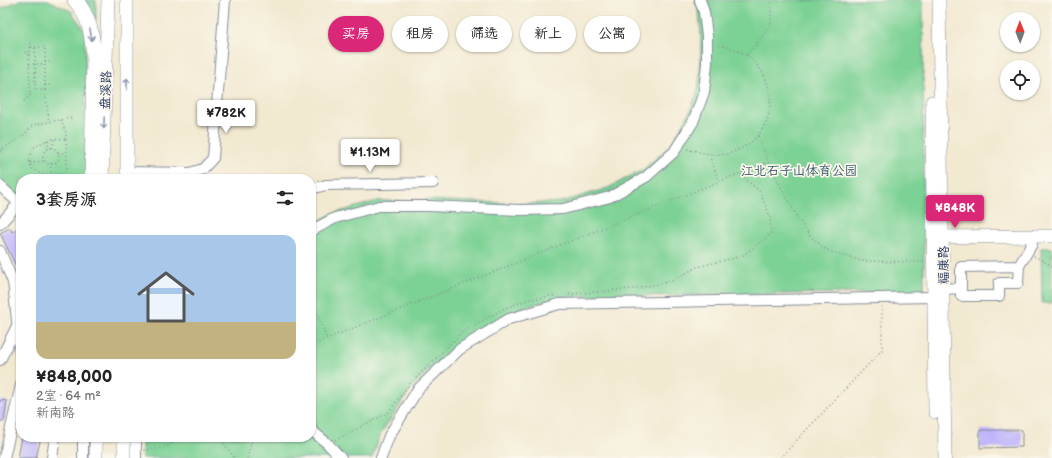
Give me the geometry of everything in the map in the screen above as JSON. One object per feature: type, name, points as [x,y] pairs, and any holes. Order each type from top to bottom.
[{"type":"highway","points":[[75,0],[84,12],[89,23],[94,56],[92,174]]},
{"type":"main road","name":"盘溪路","points":[[102,174],[108,0]]},
{"type":"main road","name":"盘溪路","points":[[127,0],[127,174]]},
{"type":"main road","name":"福康路","points":[[931,0],[938,241],[943,289],[945,458]]},
{"type":"main road","name":"福康路","points":[[936,458],[939,0]]},
{"type":"main road","points":[[938,241],[1052,236]]},
{"type":"main road","points":[[938,241],[1030,248],[1052,244]]},
{"type":"main road","points":[[124,442],[124,458]]},
{"type":"street","points":[[158,174],[190,173],[204,168],[213,158],[225,0]]},
{"type":"street","points":[[316,228],[335,218],[379,206],[429,206],[520,210],[563,209],[610,197],[646,176],[674,152],[694,122],[704,92],[707,63],[707,40],[704,12],[700,0]]},
{"type":"street","points":[[316,188],[326,185],[433,183]]},
{"type":"street","points":[[0,186],[16,200]]},
{"type":"street","points":[[0,224],[16,208]]},
{"type":"street","points":[[1019,266],[961,267],[961,296],[999,296],[999,283],[1018,283],[1019,266],[1030,248]]},
{"type":"street","points":[[0,254],[13,282],[16,307]]},
{"type":"street","points":[[943,289],[961,288]]},
{"type":"street","points":[[381,458],[389,436],[418,389],[460,349],[509,319],[559,304],[933,297]]},
{"type":"street","points":[[0,360],[16,328]]},
{"type":"street","points":[[4,458],[16,406]]},
{"type":"street","points":[[316,434],[341,458]]},
{"type":"street","points":[[52,458],[54,442]]},
{"type":"street","points":[[82,458],[83,442]]},
{"type":"street","points":[[137,442],[139,454]]},
{"type":"path","points":[[746,55],[771,26],[771,0]]},
{"type":"path","points":[[678,146],[709,155],[727,154],[744,147],[758,136],[767,120],[771,102],[768,84],[760,68],[746,55],[707,40]]},
{"type":"path","points":[[24,101],[30,96],[29,55],[32,43]]},
{"type":"path","points":[[31,47],[45,47],[45,90],[49,122]]},
{"type":"path","points":[[35,47],[35,90],[45,90]]},
{"type":"path","points":[[25,52],[29,55]]},
{"type":"path","points":[[29,64],[51,62]]},
{"type":"path","points":[[45,85],[51,85]]},
{"type":"path","points":[[0,151],[24,135],[33,125],[76,117]]},
{"type":"path","points":[[61,120],[66,132],[67,169],[63,174],[41,174],[31,168],[29,159],[33,148],[47,140],[55,138],[66,139]]},
{"type":"path","points":[[758,136],[768,162],[797,217],[809,234],[825,248],[841,255],[863,261],[923,262]]},
{"type":"path","points":[[52,148],[55,138]]},
{"type":"path","points":[[47,140],[49,148]]},
{"type":"path","points":[[45,161],[43,154],[45,150],[49,148],[52,148],[58,153],[66,153]]},
{"type":"path","points":[[30,163],[45,161],[51,163],[57,161],[58,153]]},
{"type":"path","points":[[709,155],[719,181]]},
{"type":"path","points":[[316,343],[768,162]]},
{"type":"path","points":[[51,163],[52,174]]},
{"type":"path","points":[[1030,248],[1052,266]]},
{"type":"path","points":[[780,458],[882,350],[882,298]]},
{"type":"path","points":[[316,312],[327,339]]},
{"type":"path","points":[[139,454],[161,449],[174,442]]},
{"type":"path","points":[[223,442],[235,458]]},
{"type":"path","points":[[247,458],[252,442]]},
{"type":"green space","points":[[20,0],[48,0],[71,11],[85,31],[86,174],[16,174],[16,194],[0,180],[0,9]]},
{"type":"green space","points":[[85,0],[96,0],[96,20]]},
{"type":"green space","name":"江北石子山体育公园","points":[[695,0],[923,0],[924,292],[559,297],[507,313],[459,342],[414,385],[381,433],[372,458],[142,458],[142,442],[316,442],[316,222],[332,214],[377,201],[432,200],[521,204],[562,202],[608,188],[644,169],[669,147],[687,118],[698,91],[701,61],[699,12]]},
{"type":"green space","points":[[1041,248],[1052,248],[1052,303],[1042,303]]},
{"type":"building","points":[[10,228],[12,232],[16,230],[16,266],[0,233]]},
{"type":"building","points":[[0,400],[7,401],[4,421],[0,421]]},
{"type":"building","points":[[980,430],[1022,430],[1022,447],[980,448]]},
{"type":"building","points":[[21,442],[40,442],[36,458],[18,458]]}]
